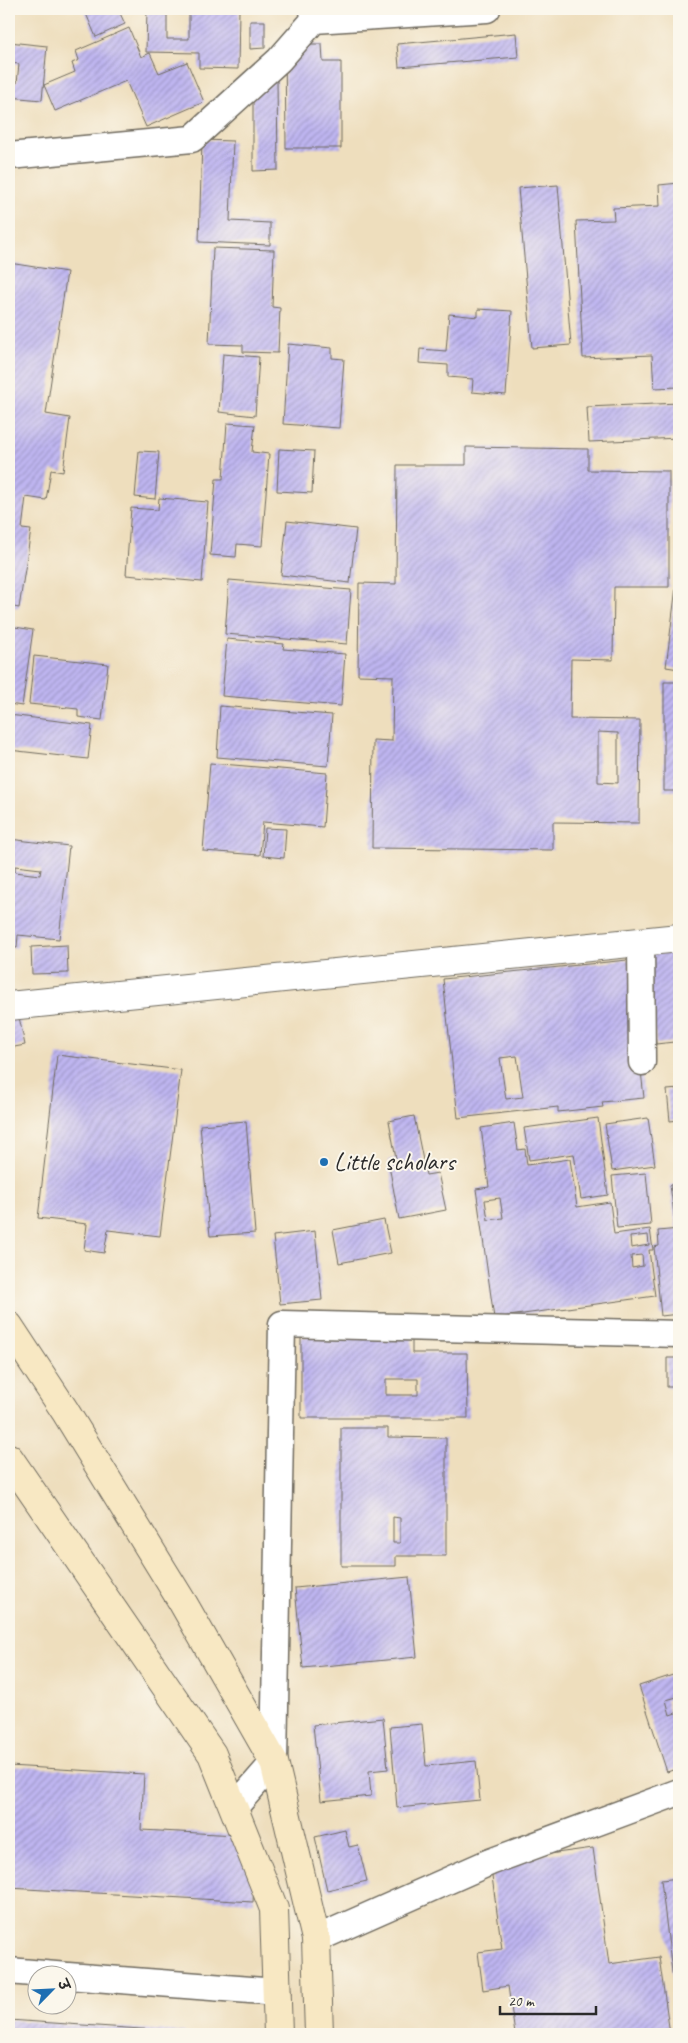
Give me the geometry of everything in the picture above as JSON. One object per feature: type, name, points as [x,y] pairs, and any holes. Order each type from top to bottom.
[{"type":"main road","points":[[9,1326],[65,1410],[183,1603],[274,1762],[316,1939],[319,2034]]},
{"type":"main road","points":[[9,1458],[212,1754],[274,1909],[278,2034]]},
{"type":"street","points":[[9,156],[192,139],[279,60],[314,14],[487,9]]},
{"type":"street","points":[[9,1006],[679,938]]},
{"type":"street","points":[[641,942],[642,1062]]},
{"type":"street","points":[[234,1808],[274,1762],[282,1324],[679,1334]]},
{"type":"street","points":[[316,1939],[490,1862],[679,1792]]},
{"type":"street","points":[[9,1971],[28,1973]]},
{"type":"street","points":[[78,1977],[277,1992]]},
{"type":"building","points":[[84,9],[118,9],[125,24],[96,37]]},
{"type":"building","points":[[147,9],[239,9],[238,69],[199,68],[199,53],[146,52]],"holes":[[[167,13],[189,14],[189,39],[167,39]]]},
{"type":"building","points":[[250,21],[265,21],[265,48],[250,49]]},
{"type":"building","points":[[129,28],[141,57],[150,53],[159,73],[187,62],[204,102],[146,127],[126,81],[55,111],[44,85],[75,72],[72,63],[79,60],[76,51]]},
{"type":"building","points":[[516,33],[518,57],[399,67],[397,44]]},
{"type":"building","points":[[9,42],[47,46],[42,100],[9,97],[9,82],[17,83],[19,64],[9,63]]},
{"type":"building","points":[[285,44],[322,44],[323,62],[341,62],[341,148],[286,148]]},
{"type":"building","points":[[253,79],[277,79],[278,170],[253,171]]},
{"type":"building","points":[[202,140],[233,141],[230,221],[270,223],[270,245],[199,242]]},
{"type":"building","points":[[679,183],[679,387],[654,388],[652,355],[583,358],[576,221],[614,220],[613,208],[660,206],[659,185]]},
{"type":"building","points":[[558,185],[571,345],[532,348],[518,188]]},
{"type":"building","points":[[213,248],[274,250],[272,307],[280,308],[278,353],[243,352],[243,345],[209,344]]},
{"type":"building","points":[[9,263],[67,272],[46,414],[70,418],[63,472],[51,470],[46,500],[26,497],[22,529],[31,530],[19,608],[9,606]]},
{"type":"building","points":[[478,309],[512,311],[506,395],[472,392],[473,379],[448,377],[448,365],[419,363],[420,349],[446,351],[449,314],[478,317]]},
{"type":"building","points":[[288,344],[332,348],[332,358],[344,359],[339,428],[283,424]]},
{"type":"building","points":[[223,354],[259,357],[255,416],[219,412]]},
{"type":"building","points":[[679,403],[679,438],[589,442],[587,407]]},
{"type":"building","points":[[227,423],[255,425],[252,452],[269,454],[262,546],[237,544],[236,557],[210,555],[216,479],[223,479]]},
{"type":"building","points":[[466,447],[588,449],[588,470],[669,471],[669,587],[614,587],[613,660],[571,659],[570,719],[640,720],[639,823],[553,822],[553,850],[372,848],[373,740],[392,741],[393,676],[358,675],[359,583],[396,584],[397,465],[466,465]],"holes":[[[598,732],[618,733],[618,783],[598,782]]]},
{"type":"building","points":[[279,449],[314,451],[312,493],[277,491]]},
{"type":"building","points":[[139,451],[159,452],[155,499],[135,497]]},
{"type":"building","points":[[159,498],[208,502],[202,582],[126,575],[131,508],[158,510]]},
{"type":"building","points":[[287,521],[356,529],[350,583],[281,575]]},
{"type":"building","points":[[679,571],[679,669],[666,667]]},
{"type":"building","points":[[229,580],[351,590],[347,644],[225,634]]},
{"type":"building","points":[[9,626],[33,630],[22,706],[9,704]]},
{"type":"building","points":[[227,639],[284,644],[283,649],[345,654],[341,706],[222,696]]},
{"type":"building","points":[[34,656],[108,664],[102,720],[78,717],[78,709],[29,704]]},
{"type":"building","points":[[664,682],[679,682],[679,791],[664,791]]},
{"type":"building","points":[[220,706],[332,715],[328,766],[217,757]]},
{"type":"building","points":[[9,715],[92,725],[88,759],[9,750]]},
{"type":"building","points":[[210,763],[327,773],[323,827],[263,822],[260,855],[203,851]]},
{"type":"building","points":[[265,828],[286,829],[284,858],[263,856]]},
{"type":"building","points":[[9,839],[69,846],[59,939],[18,935],[17,948],[9,947]],"holes":[[[15,866],[41,869],[40,875],[15,872]]]},
{"type":"building","points":[[67,945],[68,973],[32,974],[31,947]]},
{"type":"building","points":[[679,952],[679,1085],[677,1085],[674,1042],[656,1044],[648,954]]},
{"type":"building","points":[[637,959],[633,998],[644,1098],[602,1102],[603,1107],[558,1112],[558,1107],[458,1118],[443,979]],"holes":[[[517,1056],[523,1097],[506,1099],[500,1058]]]},
{"type":"building","points":[[19,1017],[25,1045],[9,1048],[9,1020]]},
{"type":"building","points":[[57,1055],[181,1070],[160,1236],[108,1230],[104,1253],[84,1250],[87,1224],[38,1218]]},
{"type":"building","points":[[679,1089],[679,1120],[670,1121],[667,1090]]},
{"type":"building","points":[[414,1116],[426,1175],[438,1173],[446,1210],[399,1219],[388,1160],[396,1158],[389,1121]]},
{"type":"building","points":[[598,1118],[608,1195],[581,1199],[574,1154],[529,1160],[524,1128]]},
{"type":"building","points":[[648,1118],[655,1165],[612,1171],[605,1124]]},
{"type":"building","points":[[246,1121],[255,1233],[210,1236],[200,1125]]},
{"type":"building","points":[[514,1123],[518,1150],[525,1149],[527,1165],[570,1159],[577,1207],[610,1202],[614,1234],[650,1229],[653,1250],[649,1250],[655,1296],[494,1318],[476,1189],[489,1187],[481,1128]],"holes":[[[500,1198],[503,1218],[488,1220],[485,1200]],[[648,1235],[649,1245],[631,1248],[630,1237]],[[642,1255],[643,1266],[632,1268],[631,1256]]]},
{"type":"building","points":[[646,1173],[651,1225],[617,1228],[612,1176]]},
{"type":"building","points":[[679,1184],[679,1227],[676,1228],[670,1185]]},
{"type":"building","points":[[384,1220],[391,1253],[339,1263],[333,1230]]},
{"type":"building","points":[[679,1229],[679,1314],[661,1316],[654,1247],[659,1246],[658,1231]]},
{"type":"building","points":[[315,1231],[322,1300],[280,1304],[273,1236]]},
{"type":"building","points":[[301,1337],[412,1337],[412,1353],[467,1353],[468,1418],[301,1418]],"holes":[[[386,1379],[418,1379],[418,1395],[386,1395]]]},
{"type":"building","points":[[667,1358],[679,1358],[679,1387],[667,1387]]},
{"type":"building","points":[[341,1428],[388,1428],[388,1437],[446,1438],[446,1556],[396,1556],[396,1566],[341,1566]],"holes":[[[393,1517],[400,1518],[400,1543],[393,1543]]]},
{"type":"building","points":[[409,1577],[417,1657],[303,1668],[295,1588]]},
{"type":"building","points":[[679,1673],[679,1703],[677,1697],[666,1700],[670,1715],[679,1712],[679,1768],[667,1772],[639,1686]]},
{"type":"building","points":[[383,1718],[388,1769],[369,1771],[371,1796],[321,1801],[313,1725]]},
{"type":"building","points":[[422,1724],[426,1766],[476,1761],[480,1800],[397,1808],[390,1727]]},
{"type":"building","points":[[9,1766],[144,1774],[141,1830],[256,1836],[253,1902],[9,1888]]},
{"type":"building","points":[[345,1830],[349,1847],[358,1845],[367,1881],[327,1890],[315,1837]]},
{"type":"building","points":[[593,1848],[609,1964],[659,1957],[670,2034],[515,2034],[508,1986],[483,1990],[478,1952],[502,1949],[490,1862]]},
{"type":"building","points":[[679,1878],[679,2022],[678,2022],[661,1880]]},
{"type":"building","points":[[9,2020],[185,2032],[185,2034],[9,2034]]},
{"type":"place","name":"Little scholars","points":[[324,1162]]}]
